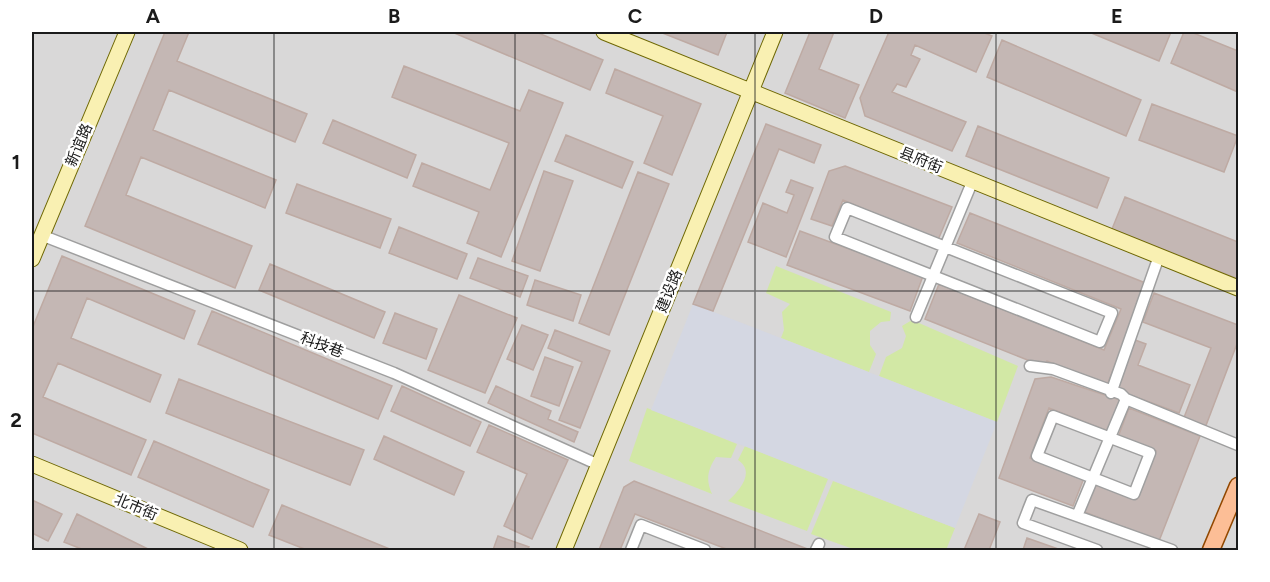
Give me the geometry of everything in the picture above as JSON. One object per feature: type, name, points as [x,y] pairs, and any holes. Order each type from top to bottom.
[{"type":"main road","points":[[1211,550],[1239,486]]},
{"type":"street","name":"新谊路","points":[[32,259],[127,32]]},
{"type":"street","name":"县府街","points":[[604,32],[1239,288]]},
{"type":"street","name":"建设路","points":[[564,550],[775,32]]},
{"type":"street","points":[[916,316],[973,180]]},
{"type":"street","points":[[847,208],[1112,313],[1100,342],[934,276],[835,237],[847,208]]},
{"type":"street","name":"科技巷","points":[[41,235],[394,373],[599,465]]},
{"type":"street","points":[[1111,393],[1160,256]]},
{"type":"street","points":[[1030,366],[1053,369],[1111,393],[1121,394],[1126,399],[1239,445]]},
{"type":"street","points":[[1077,516],[1126,399]]},
{"type":"street","points":[[1053,416],[1150,453],[1134,494],[1093,478],[1037,456],[1053,416]]},
{"type":"street","name":"北市街","points":[[32,464],[240,550]]},
{"type":"street","points":[[1097,550],[1023,523],[1030,505],[1077,516],[1172,550]]},
{"type":"street","points":[[631,550],[641,525],[705,550]]},
{"type":"shaded area","points":[[32,32],[1238,32],[1238,550],[32,550]]},
{"type":"shaded area","points":[[693,304],[997,422],[955,528],[651,410]]},
{"type":"green space","points":[[776,266],[891,312],[890,321],[881,322],[870,331],[870,345],[876,354],[869,372],[781,338],[784,330],[782,312],[790,304],[766,293]]},
{"type":"green space","points":[[912,320],[1018,366],[997,422],[879,376],[886,357],[902,348],[906,336],[902,326]]},
{"type":"green space","points":[[647,408],[737,444],[731,458],[716,457],[713,462],[708,476],[712,494],[629,461]]},
{"type":"green space","points":[[745,446],[828,479],[807,531],[728,501],[741,487],[746,476],[746,470],[738,460]]},
{"type":"green space","points":[[833,481],[955,528],[946,550],[856,550],[811,534]]},
{"type":"building","points":[[165,32],[189,32],[177,61],[307,114],[295,142],[169,90],[153,130],[276,180],[265,208],[141,157],[126,195],[252,246],[235,288],[85,226]]},
{"type":"building","points":[[452,32],[536,32],[603,60],[590,90]]},
{"type":"building","points":[[660,32],[727,32],[718,55]]},
{"type":"building","points":[[810,32],[834,32],[819,69],[859,85],[845,118],[785,93]]},
{"type":"building","points":[[889,32],[982,32],[992,36],[976,72],[915,45],[911,55],[920,59],[906,87],[897,84],[892,92],[966,122],[952,151],[865,116],[860,98]]},
{"type":"building","points":[[1089,32],[1171,32],[1159,61]]},
{"type":"building","points":[[1184,32],[1191,32],[1238,51],[1238,92],[1171,63]]},
{"type":"building","points":[[1002,40],[1141,100],[1126,136],[987,77]]},
{"type":"building","points":[[404,66],[520,111],[529,90],[563,103],[501,257],[467,243],[479,212],[413,186],[422,163],[490,190],[509,143],[392,97]]},
{"type":"building","points":[[615,69],[701,104],[672,175],[644,163],[663,116],[606,93]]},
{"type":"building","points":[[1152,104],[1238,136],[1224,172],[1139,140]]},
{"type":"building","points":[[333,120],[416,155],[407,178],[323,143]]},
{"type":"building","points":[[766,124],[821,145],[814,163],[779,149],[713,311],[693,304]]},
{"type":"building","points":[[978,126],[1109,178],[1097,208],[966,156]]},
{"type":"building","points":[[566,135],[633,162],[622,188],[555,161]]},
{"type":"building","points":[[845,166],[952,207],[938,240],[843,200],[832,226],[811,219],[829,171]]},
{"type":"building","points":[[544,171],[573,181],[540,271],[512,261]]},
{"type":"building","points":[[638,172],[669,184],[609,335],[579,323]]},
{"type":"building","points":[[791,180],[813,188],[786,257],[748,242],[763,203],[787,213],[794,195],[786,192]]},
{"type":"building","points":[[297,184],[391,219],[380,248],[286,213]]},
{"type":"building","points":[[1125,197],[1238,242],[1238,279],[1112,229]]},
{"type":"building","points":[[970,213],[1148,284],[1107,385],[1047,361],[1045,367],[925,319],[939,284],[1104,350],[1121,309],[957,243]]},
{"type":"building","points":[[399,227],[467,254],[457,279],[389,253]]},
{"type":"building","points":[[800,231],[923,276],[910,311],[787,265]]},
{"type":"building","points":[[62,256],[195,311],[184,339],[87,298],[71,338],[161,375],[150,402],[58,363],[43,397],[146,440],[131,475],[32,433],[32,329]]},
{"type":"building","points":[[478,258],[528,276],[520,297],[470,278]]},
{"type":"building","points":[[270,264],[385,312],[374,338],[259,290]]},
{"type":"building","points":[[535,280],[581,295],[573,321],[527,305]]},
{"type":"building","points":[[1154,293],[1238,325],[1238,341],[1205,428],[1183,420],[1211,348],[1143,322]]},
{"type":"building","points":[[459,295],[517,318],[485,393],[428,370]]},
{"type":"building","points":[[212,311],[392,386],[378,419],[198,344]]},
{"type":"building","points":[[395,313],[437,329],[426,359],[383,343]]},
{"type":"building","points":[[522,325],[548,335],[533,370],[507,359]]},
{"type":"building","points":[[555,330],[610,351],[580,428],[559,420],[582,362],[548,348]]},
{"type":"building","points":[[1135,340],[1146,344],[1138,365],[1190,385],[1179,413],[1117,390]]},
{"type":"building","points":[[545,357],[573,367],[559,406],[531,396]]},
{"type":"building","points":[[1051,377],[1120,400],[1108,431],[1049,408],[1030,458],[1084,478],[1073,506],[999,478],[1035,379]]},
{"type":"building","points":[[179,379],[364,450],[350,485],[166,413]]},
{"type":"building","points":[[402,386],[481,422],[470,446],[391,411]]},
{"type":"building","points":[[496,386],[551,411],[548,419],[578,432],[574,442],[488,403]]},
{"type":"building","points":[[1129,408],[1200,436],[1159,541],[1082,511],[1093,482],[1137,499],[1156,451],[1118,437]]},
{"type":"building","points":[[489,425],[568,460],[532,539],[504,526],[527,474],[477,452]]},
{"type":"building","points":[[384,436],[464,472],[454,495],[374,459]]},
{"type":"building","points":[[154,441],[269,490],[253,527],[138,477]]},
{"type":"building","points":[[634,481],[810,550],[729,550],[635,514],[620,550],[599,550],[624,487]]},
{"type":"building","points":[[32,500],[62,514],[48,541],[32,533]]},
{"type":"building","points":[[282,505],[392,550],[307,550],[269,535]]},
{"type":"building","points":[[77,514],[148,549],[84,550],[64,542]]},
{"type":"building","points":[[979,514],[1000,522],[989,550],[964,550]]},
{"type":"building","points":[[498,536],[529,547],[527,550],[493,550]]},
{"type":"building","points":[[1027,538],[1061,550],[1023,550]]}]
